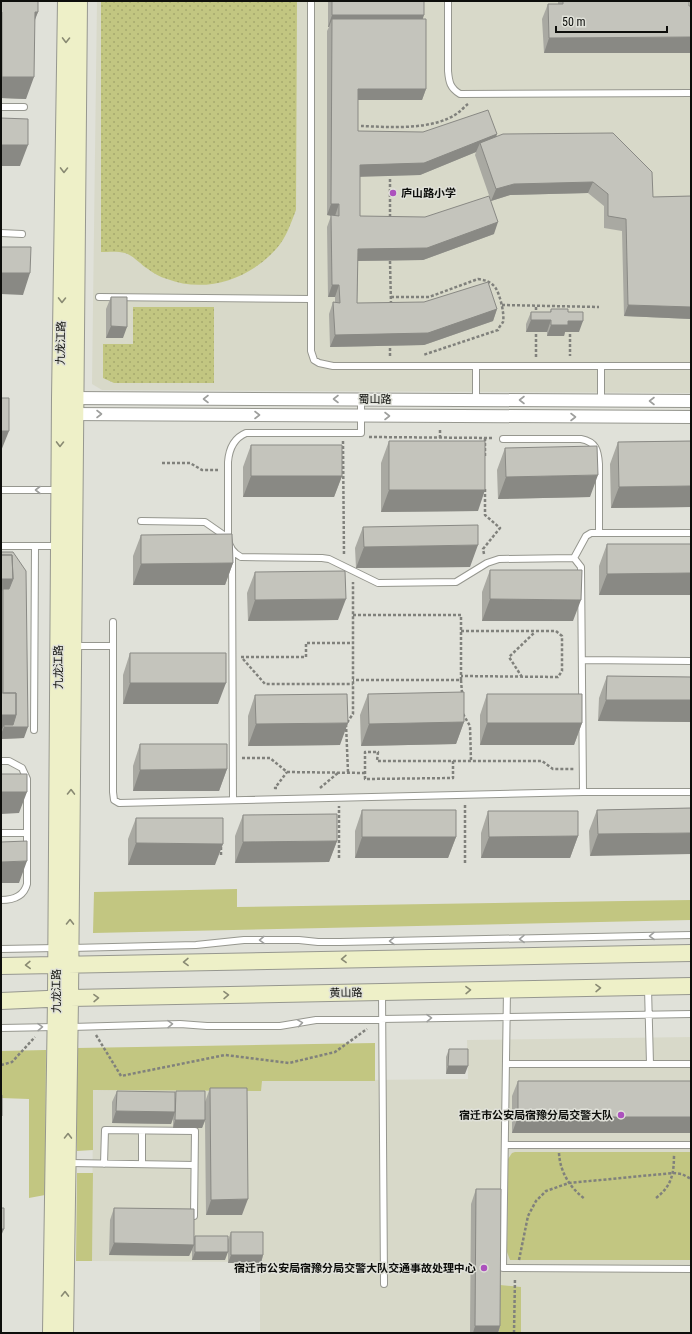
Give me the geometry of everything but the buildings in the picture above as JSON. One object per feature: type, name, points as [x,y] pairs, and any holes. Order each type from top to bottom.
[{"type":"street","name":"九龙江路","points":[[66,1],[68,406]]},
{"type":"street","name":"九龙江路","points":[[65,1333],[56,1027],[63,998],[68,406],[79,1]]},
{"type":"street","name":"蜀山路","points":[[68,406],[361,399],[691,401]]},
{"type":"street","name":"蜀山路","points":[[68,406],[361,415],[691,417]]},
{"type":"street","points":[[1,966],[63,956],[691,953]]},
{"type":"street","points":[[665,986],[691,992]]},
{"type":"street","name":"黄山路","points":[[1,1000],[691,986]]},
{"type":"street","name":"九龙江路","points":[[51,1333],[60,1163]]},
{"type":"lane","points":[[311,1],[311,351],[314,360],[319,363],[333,366],[691,366]]},
{"type":"lane","points":[[448,1],[449,82],[453,90],[460,94],[691,93]]},
{"type":"lane","points":[[1,107],[24,107]]},
{"type":"lane","points":[[1,234],[22,234]]},
{"type":"lane","points":[[99,297],[311,299]]},
{"type":"lane","points":[[476,366],[476,400]]},
{"type":"lane","points":[[601,366],[601,400]]},
{"type":"lane","points":[[234,800],[232,551],[228,538],[228,457],[237,438],[246,433],[361,433],[361,399]]},
{"type":"lane","points":[[503,438],[581,439],[587,440],[594,445],[598,454],[599,464],[599,533]]},
{"type":"lane","points":[[1,490],[67,490]]},
{"type":"lane","points":[[141,521],[204,522],[228,538]]},
{"type":"lane","points":[[574,558],[586,536],[591,533],[691,533]]},
{"type":"lane","points":[[1,546],[67,546]]},
{"type":"lane","points":[[34,730],[35,546]]},
{"type":"lane","points":[[232,551],[241,557],[322,558],[344,566],[378,584],[456,582],[487,563],[499,559],[574,558]]},
{"type":"lane","points":[[574,558],[581,567],[583,792]]},
{"type":"lane","points":[[114,622],[114,800],[119,803],[583,792],[691,792]]},
{"type":"lane","points":[[66,646],[114,646]]},
{"type":"lane","points":[[582,660],[691,661]]},
{"type":"lane","points":[[1,761],[9,761],[22,768],[27,779],[26,888],[23,894],[17,898],[1,900]]},
{"type":"lane","points":[[1,833],[27,833]]},
{"type":"lane","points":[[1,949],[63,956],[244,940],[299,940],[333,942],[691,935]]},
{"type":"lane","points":[[648,986],[650,1064]]},
{"type":"lane","points":[[507,990],[503,1268],[691,1269]]},
{"type":"lane","points":[[382,992],[384,1284]]},
{"type":"lane","points":[[1,1028],[180,1024],[207,1026],[280,1026],[316,1020],[382,1018],[691,1014]]},
{"type":"lane","points":[[506,1064],[691,1064]]},
{"type":"lane","points":[[104,1164],[105,1130],[195,1131],[194,1218]]},
{"type":"lane","points":[[142,1131],[142,1164]]},
{"type":"lane","points":[[505,1145],[691,1146]]},
{"type":"lane","points":[[60,1163],[194,1165]]},
{"type":"path","points":[[361,126],[422,126],[443,120],[458,113],[477,95]]},
{"type":"path","points":[[390,127],[390,133]]},
{"type":"path","points":[[390,179],[390,226]]},
{"type":"path","points":[[390,261],[391,312]]},
{"type":"path","points":[[391,297],[429,297],[478,279],[486,280],[494,285],[498,291],[504,314],[503,322],[498,330],[419,356]]},
{"type":"path","points":[[502,305],[599,307]]},
{"type":"path","points":[[536,306],[536,366]]},
{"type":"path","points":[[570,306],[570,314]]},
{"type":"path","points":[[570,322],[570,366]]},
{"type":"path","points":[[343,433],[344,566]]},
{"type":"path","points":[[369,437],[503,438]]},
{"type":"path","points":[[485,438],[485,461]]},
{"type":"path","points":[[162,463],[190,463],[202,470],[228,470]]},
{"type":"path","points":[[485,484],[485,515],[500,528],[483,549],[487,563]]},
{"type":"path","points":[[348,772],[346,724],[353,714],[354,643],[352,571]]},
{"type":"path","points":[[353,615],[461,615],[462,700]]},
{"type":"path","points":[[353,680],[558,677],[562,671],[562,636],[556,631],[461,631]]},
{"type":"path","points":[[522,677],[509,657],[536,631]]},
{"type":"path","points":[[233,658],[306,656],[306,644],[354,643]]},
{"type":"path","points":[[242,657],[265,684],[353,684]]},
{"type":"path","points":[[462,707],[462,714],[470,726],[470,761]]},
{"type":"path","points":[[453,761],[453,778],[365,779],[365,752],[378,752],[377,761],[453,761],[470,761],[542,761],[553,770],[582,770]]},
{"type":"path","points":[[233,758],[270,758],[287,772],[365,773]]},
{"type":"path","points":[[283,788],[276,788],[287,772]]},
{"type":"path","points":[[314,788],[321,788],[339,772]]},
{"type":"path","points":[[465,795],[465,863]]},
{"type":"path","points":[[339,798],[339,858]]},
{"type":"path","points":[[221,855],[222,839]]},
{"type":"path","points":[[90,1026],[121,1076],[225,1055],[289,1064],[335,1052],[382,1018]]},
{"type":"path","points":[[1,1065],[12,1062],[56,1027]]},
{"type":"path","points":[[558,1145],[560,1164],[569,1183],[577,1193],[585,1199]]},
{"type":"path","points":[[656,1198],[664,1192],[670,1182],[674,1168],[674,1145]]},
{"type":"path","points":[[514,1333],[515,1281],[528,1216],[536,1201],[546,1191],[569,1183],[673,1173],[682,1174],[691,1179]]},
{"type":"shaded area","name":"庐山路小学","points":[[97,1],[691,1],[691,393],[102,390],[92,384]]},
{"type":"shaded area","points":[[691,1037],[691,1333],[260,1333],[260,1262],[92,1261],[93,1090],[261,1091],[261,1081],[468,1079],[467,1040]]},
{"type":"green space","points":[[101,1],[297,1],[296,210],[286,235],[280,244],[266,259],[254,268],[226,281],[197,285],[182,283],[157,275],[125,253],[101,252]]},
{"type":"green space","points":[[133,307],[214,307],[214,383],[114,383],[103,378],[103,344],[133,344]]},
{"type":"green space","points":[[237,889],[237,907],[691,900],[691,920],[93,933],[94,892]]},
{"type":"green space","points":[[375,1043],[375,1081],[262,1081],[261,1091],[93,1090],[93,1150],[77,1151],[77,1048]]},
{"type":"green space","points":[[46,1050],[45,1195],[29,1198],[29,1099],[1,1098],[1,1051]]},
{"type":"green space","points":[[691,1152],[691,1260],[510,1260],[507,1252],[508,1159],[512,1153]]},
{"type":"green space","points":[[77,1173],[93,1173],[92,1261],[76,1261]]},
{"type":"green space","points":[[500,1285],[521,1287],[521,1333],[499,1333]]},
{"type":"place","name":"庐山路小学","points":[[393,193]]},
{"type":"place","name":"宿迁市公安局宿豫分局交警大队","points":[[621,1115]]},
{"type":"place","name":"宿迁市公安局宿豫分局交警大队交通事故处理中心","points":[[484,1268]]}]
